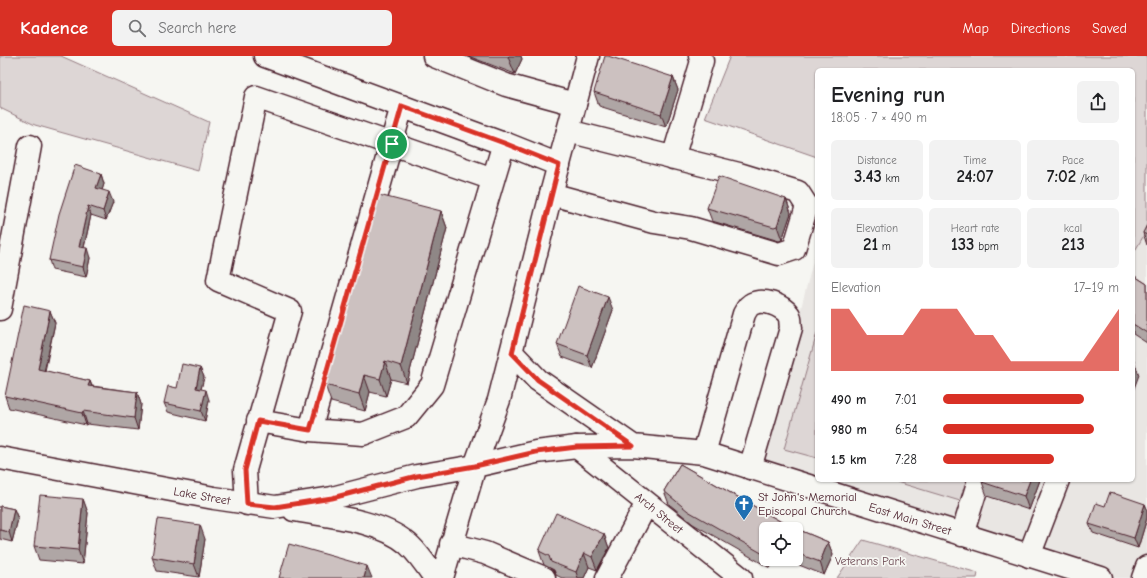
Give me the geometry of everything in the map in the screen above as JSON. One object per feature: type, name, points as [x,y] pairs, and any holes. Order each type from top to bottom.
[{"type":"main road","points":[[265,56],[559,165]]},
{"type":"main road","points":[[434,56],[506,85],[575,104]]},
{"type":"main road","points":[[442,578],[475,466],[499,400],[551,194],[588,56]]},
{"type":"main road","points":[[673,158],[702,61],[700,56]]},
{"type":"main road","points":[[247,504],[245,470],[290,311],[218,280],[256,97],[493,179]]},
{"type":"main road","points":[[310,430],[402,106]]},
{"type":"main road","points":[[551,194],[654,222],[691,228],[779,254],[794,249],[807,206],[798,192],[568,131]]},
{"type":"main road","points":[[258,421],[310,430],[363,434],[406,417],[432,385],[504,144]]},
{"type":"main road","points":[[0,309],[30,146]]},
{"type":"main road","points":[[704,453],[744,314],[750,304],[758,302],[772,303],[784,310],[790,317],[791,328],[750,468]]},
{"type":"main road","points":[[512,353],[538,380],[633,446]]},
{"type":"main road","name":"East Main Street","points":[[475,466],[536,452],[577,447],[633,446],[704,453],[1101,578]]},
{"type":"main road","name":"Arch Street","points":[[577,447],[741,578]]},
{"type":"main road","name":"Lake Street","points":[[0,458],[247,504],[275,507],[332,498],[417,476],[475,466]]},
{"type":"main road","points":[[962,535],[978,482]]},
{"type":"main road","points":[[1029,556],[1057,482]]},
{"type":"main road","points":[[607,578],[647,504]]},
{"type":"main road","points":[[275,507],[346,519],[394,534],[408,544],[435,578]]},
{"type":"main road","points":[[451,544],[485,553],[544,578]]},
{"type":"main road","points":[[1143,578],[1147,566]]},
{"type":"shaded area","points":[[730,56],[1147,56],[1147,578],[1101,578],[759,471],[815,254],[815,482],[1135,482],[1135,68],[815,68],[815,156],[705,118]]},
{"type":"green space","points":[[0,56],[61,56],[209,122],[198,171],[35,125],[0,108]]},
{"type":"green space","points":[[730,56],[1147,56],[1147,230],[1135,251],[1135,68],[815,68],[815,156],[705,118]]},
{"type":"green space","points":[[815,340],[815,457],[784,449]]},
{"type":"green space","points":[[897,482],[977,482],[970,504]]},
{"type":"green space","name":"Veterans Park","points":[[863,540],[978,573],[977,578],[837,578]]},
{"type":"building","points":[[605,56],[673,77],[661,114],[594,92]]},
{"type":"building","points":[[75,165],[101,174],[96,188],[109,192],[103,211],[88,206],[79,247],[87,248],[83,267],[49,260],[59,214]]},
{"type":"building","points":[[719,176],[786,199],[777,226],[774,227],[707,208]]},
{"type":"building","points":[[379,195],[441,211],[401,366],[385,361],[380,379],[364,375],[359,394],[325,385]]},
{"type":"building","points":[[1147,225],[1147,235],[1143,233]]},
{"type":"building","points":[[1135,276],[1147,284],[1147,333],[1135,325]]},
{"type":"building","points":[[578,286],[608,297],[587,355],[557,344]]},
{"type":"building","points":[[24,305],[50,311],[38,369],[90,381],[88,386],[137,392],[134,418],[83,411],[82,413],[5,396]]},
{"type":"building","points":[[182,364],[200,368],[196,388],[206,390],[201,411],[164,403],[168,386],[177,388]]},
{"type":"building","points":[[680,464],[782,522],[759,522],[759,552],[688,511],[664,491]]},
{"type":"building","points":[[982,482],[1029,482],[1024,496]]},
{"type":"building","points":[[1110,492],[1145,504],[1134,538],[1089,524],[1096,503],[1105,506]]},
{"type":"building","points":[[40,495],[83,499],[78,550],[34,546]]},
{"type":"building","points":[[0,506],[14,509],[9,532],[0,530]]},
{"type":"building","points":[[556,513],[604,534],[592,557],[584,553],[576,572],[551,562],[549,556],[539,551]]},
{"type":"building","points":[[158,519],[200,525],[194,564],[152,557]]},
{"type":"building","points":[[803,532],[828,542],[820,562],[803,556]]},
{"type":"building","points":[[289,544],[367,566],[364,578],[279,578]]},
{"type":"place","name":"St John's Memorial Episcopal Church","points":[[744,521]]},
{"type":"route","points":[[402,106],[504,143],[559,165],[512,353],[538,380],[633,446],[577,447],[536,452],[475,466],[417,476],[332,498],[275,507],[247,504],[245,470],[258,421],[310,430],[392,144],[402,106]]}]
